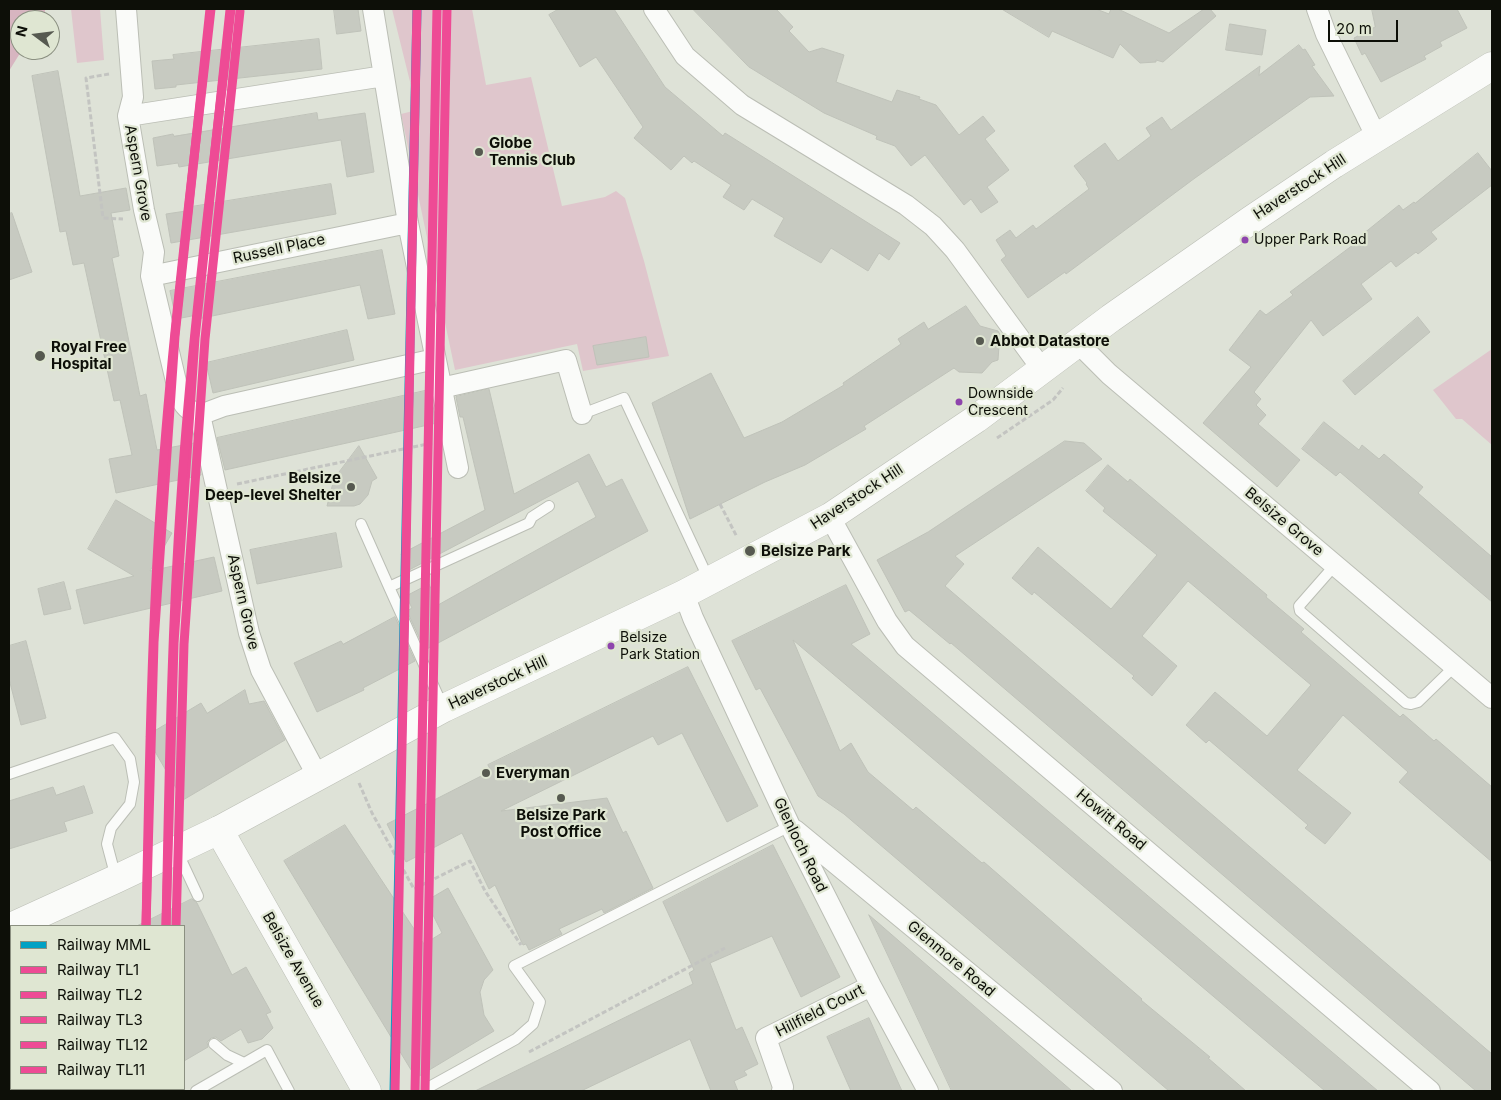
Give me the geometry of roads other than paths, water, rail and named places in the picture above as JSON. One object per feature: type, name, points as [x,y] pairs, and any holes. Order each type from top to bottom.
[{"type":"main road","name":"Haverstock Hill","points":[[15,925],[219,830],[444,708],[684,594],[830,517],[976,419],[1218,242],[1320,173],[1492,66]]},
{"type":"main road","name":"Belsize Avenue","points":[[219,830],[367,1091]]},
{"type":"street","points":[[126,9],[134,97],[128,116]]},
{"type":"street","points":[[373,9],[408,223],[458,468]]},
{"type":"street","points":[[654,9],[685,56],[742,105],[906,205],[932,226],[955,250],[1042,369]]},
{"type":"street","points":[[1317,9],[1330,42],[1377,138]]},
{"type":"street","name":"Aspern Grove","points":[[318,777],[260,670],[249,633],[200,416],[189,411],[182,403],[179,394],[151,276],[154,252],[128,116],[383,67]]},
{"type":"street","name":"Russell Place","points":[[151,276],[408,223]]},
{"type":"street","name":"Belsize Grove","points":[[1078,343],[1109,374],[1492,698]]},
{"type":"street","points":[[200,416],[224,406],[435,359]]},
{"type":"street","points":[[441,388],[566,360],[582,414]]},
{"type":"street","name":"Howitt Road","points":[[830,517],[887,621],[905,646],[1430,1091]]},
{"type":"street","name":"Glenloch Road","points":[[684,594],[693,618],[790,826],[871,986],[928,1091]]},
{"type":"street","name":"Glenmore Road","points":[[790,826],[1112,1091]]},
{"type":"street","name":"Hillfield Court","points":[[782,1091],[783,1087],[766,1038],[871,986]]},
{"type":"lane","points":[[582,414],[624,398],[710,581]]},
{"type":"lane","points":[[389,587],[529,523],[532,517],[549,506]]},
{"type":"lane","points":[[361,524],[444,708]]},
{"type":"lane","points":[[1335,565],[1300,606],[1300,611],[1406,703],[1418,702],[1455,666]]},
{"type":"lane","points":[[9,774],[115,738],[130,759],[134,782],[130,804],[111,828],[107,844],[116,879]]},
{"type":"lane","points":[[431,1086],[516,1039],[533,1024],[540,1002],[514,966],[790,826]]},
{"type":"lane","points":[[176,850],[198,896]]},
{"type":"lane","points":[[214,1044],[227,1055],[244,1063]]},
{"type":"lane","points":[[196,1091],[267,1050],[290,1091]]},
{"type":"rail line","name":"TL2","points":[[146,925],[154,642],[175,336],[210,9]]},
{"type":"rail line","name":"TL11","points":[[146,925],[149,764],[161,496],[177,313],[211,9]]},
{"type":"rail line","name":"TL12","points":[[166,925],[169,765],[181,496],[197,313],[231,9]]},
{"type":"rail line","name":"MML","points":[[394,1091],[417,9]]},
{"type":"rail line","name":"TL2","points":[[395,1091],[417,9]]},
{"type":"rail line","name":"TL1","points":[[415,1091],[437,9]]},
{"type":"rail line","name":"TL3","points":[[425,1091],[447,9]]},
{"type":"rail line","name":"TL1","points":[[166,925],[174,643],[195,338],[230,10]]},
{"type":"rail line","name":"TL3","points":[[176,925],[184,644],[205,339],[240,11]]},
{"type":"place","name":"Globe Tennis Club","points":[[479,152]]},
{"type":"place","name":"Upper Park Road","points":[[1245,240]]},
{"type":"place","name":"Abbot Datastore","points":[[980,341]]},
{"type":"place","name":"Royal Free Hospital","points":[[40,356]]},
{"type":"place","name":"Downside Crescent","points":[[959,402]]},
{"type":"place","name":"Belsize Deep-level Shelter","points":[[351,487]]},
{"type":"place","name":"Belsize Park","points":[[750,551]]},
{"type":"place","name":"Belsize Park Station","points":[[611,646]]},
{"type":"place","name":"Everyman","points":[[486,773]]},
{"type":"place","name":"Belsize Park Post Office","points":[[561,798]]}]
